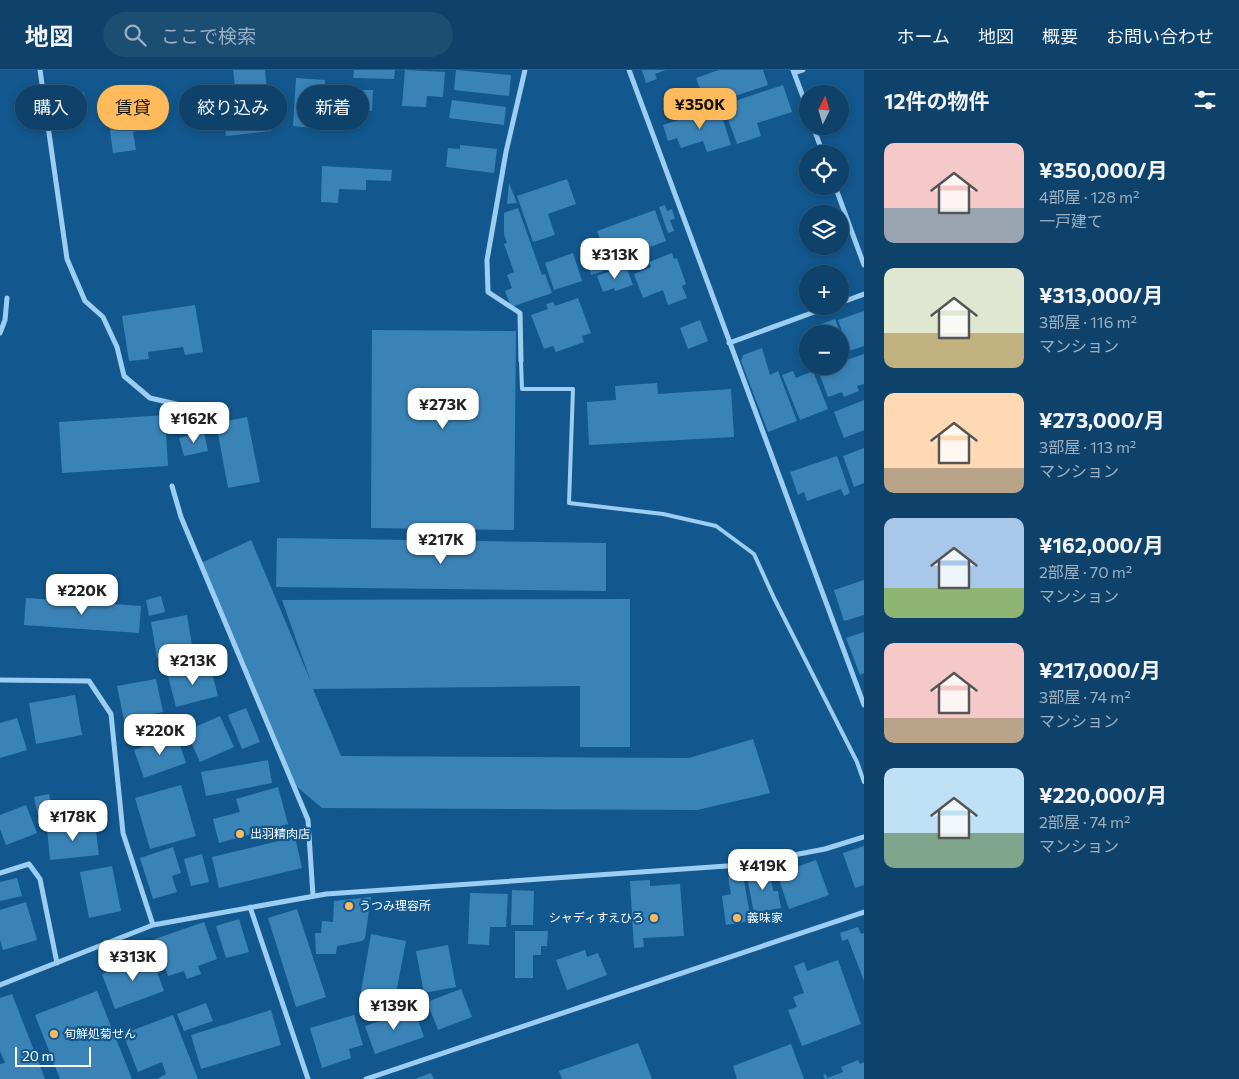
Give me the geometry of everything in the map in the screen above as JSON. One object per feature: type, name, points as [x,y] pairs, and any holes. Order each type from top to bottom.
[{"type":"street","points":[[40,70],[67,259],[86,302],[104,317],[117,347],[124,376],[150,398],[189,407]]},
{"type":"street","points":[[521,361],[520,313],[488,292],[486,260],[506,152],[525,70]]},
{"type":"street","points":[[629,70],[864,705]]},
{"type":"street","points":[[799,86],[794,72],[803,70]]},
{"type":"street","points":[[838,195],[864,265]]},
{"type":"street","points":[[849,300],[864,294]]},
{"type":"street","points":[[0,333],[5,320],[7,298]]},
{"type":"street","points":[[729,343],[806,315]]},
{"type":"street","points":[[172,486],[181,517],[308,820],[313,896]]},
{"type":"street","points":[[0,680],[89,681],[111,714],[123,833],[153,925]]},
{"type":"street","points":[[0,985],[153,925],[313,896],[741,865],[825,849],[864,837]]},
{"type":"street","points":[[0,873],[29,864],[40,879],[57,963]]},
{"type":"street","points":[[250,907],[308,1079]]},
{"type":"street","points":[[366,1079],[864,912]]},
{"type":"lane","points":[[521,361],[522,390],[573,389],[569,502],[664,514],[716,526],[754,554],[774,598],[857,762],[864,782]]},
{"type":"building","points":[[233,70],[265,70],[266,85],[235,85]]},
{"type":"building","points":[[354,70],[395,70],[394,79],[353,78]]},
{"type":"building","points":[[405,70],[445,72],[443,97],[427,96],[426,107],[402,106]]},
{"type":"building","points":[[456,70],[511,75],[509,96],[454,90]]},
{"type":"building","points":[[642,70],[666,70],[655,74],[657,79],[646,83]]},
{"type":"building","points":[[719,70],[763,70],[768,85],[706,106],[696,78]]},
{"type":"building","points":[[296,78],[325,80],[325,85],[297,85],[297,126],[293,126]]},
{"type":"building","points":[[783,85],[792,112],[757,123],[761,136],[737,144],[723,105]]},
{"type":"building","points":[[369,90],[373,90],[372,111],[369,111]]},
{"type":"building","points":[[452,100],[506,107],[504,125],[449,118]]},
{"type":"building","points":[[719,107],[731,145],[707,152],[703,141],[681,148],[677,138],[668,141],[663,125]]},
{"type":"building","points":[[110,130],[142,130],[133,132],[136,150],[113,153]]},
{"type":"building","points":[[225,130],[271,130],[271,131],[226,136]]},
{"type":"building","points":[[460,145],[497,149],[494,173],[446,167],[448,148],[460,149]]},
{"type":"building","points":[[322,166],[392,170],[391,181],[366,180],[366,190],[339,189],[338,203],[321,202]]},
{"type":"building","points":[[567,179],[576,204],[548,214],[555,235],[533,242],[517,196]]},
{"type":"building","points":[[509,183],[517,203],[507,204]]},
{"type":"building","points":[[665,205],[667,211],[672,209],[675,219],[670,220],[674,231],[668,233],[659,207]]},
{"type":"building","points":[[518,208],[542,275],[545,274],[552,293],[511,307],[505,291],[512,288],[507,275],[514,272],[504,244],[507,243],[504,234],[504,213]]},
{"type":"building","points":[[655,210],[666,241],[647,248],[648,252],[634,257],[632,251],[607,259],[597,231]]},
{"type":"building","points":[[573,253],[582,281],[554,290],[545,263]]},
{"type":"building","points":[[672,253],[674,259],[677,258],[686,284],[682,286],[687,298],[668,305],[663,290],[643,298],[634,274],[651,267],[649,262]]},
{"type":"building","points":[[607,264],[609,269],[591,275],[589,269]]},
{"type":"building","points":[[626,266],[633,285],[615,291],[614,288],[603,292],[597,276]]},
{"type":"building","points":[[578,298],[591,333],[582,336],[584,342],[556,352],[553,346],[544,349],[531,315],[548,309],[546,304],[553,302],[555,306]]},
{"type":"building","points":[[195,305],[203,352],[185,355],[183,347],[148,352],[149,359],[129,361],[122,316]]},
{"type":"building","points":[[864,311],[864,346],[849,351],[849,325],[840,325],[838,320]]},
{"type":"building","points":[[835,319],[837,325],[818,325]]},
{"type":"building","points":[[700,320],[708,341],[688,349],[680,328]]},
{"type":"building","points":[[372,330],[516,331],[514,530],[371,528]]},
{"type":"building","points":[[762,348],[770,375],[778,371],[797,421],[768,432],[741,361],[743,355]]},
{"type":"building","points":[[864,354],[864,384],[857,386],[859,391],[844,397],[842,392],[828,397],[820,375],[849,375],[849,359]]},
{"type":"building","points":[[793,371],[796,378],[803,375],[815,375],[828,409],[800,420],[782,375]]},
{"type":"building","points":[[657,383],[658,394],[731,389],[734,437],[589,445],[587,402],[616,400],[615,386]]},
{"type":"building","points":[[864,400],[864,430],[844,438],[834,412]]},
{"type":"building","points":[[165,415],[168,466],[62,473],[59,422]]},
{"type":"building","points":[[247,417],[260,482],[228,488],[216,423]]},
{"type":"building","points":[[204,432],[208,451],[184,456],[179,438]]},
{"type":"building","points":[[864,448],[864,483],[854,487],[843,456]]},
{"type":"building","points":[[837,456],[850,493],[844,496],[841,489],[807,501],[804,492],[798,495],[790,472]]},
{"type":"building","points":[[277,538],[606,543],[606,591],[276,587]]},
{"type":"building","points":[[251,540],[311,682],[282,600],[630,599],[630,747],[580,747],[580,686],[313,689],[341,756],[689,758],[753,739],[770,793],[697,810],[322,808],[296,786],[201,563]]},
{"type":"building","points":[[864,580],[864,615],[844,621],[834,590]]},
{"type":"building","points":[[161,596],[165,612],[149,616],[146,600]]},
{"type":"building","points":[[26,598],[141,606],[139,633],[24,625]]},
{"type":"building","points":[[187,615],[193,651],[157,658],[151,622]]},
{"type":"building","points":[[864,632],[864,673],[860,675],[846,638]]},
{"type":"building","points":[[210,665],[218,696],[176,707],[168,676]]},
{"type":"building","points":[[156,679],[163,712],[124,720],[117,686]]},
{"type":"building","points":[[75,695],[82,735],[36,744],[29,703]]},
{"type":"building","points":[[246,708],[260,742],[242,749],[228,715]]},
{"type":"building","points":[[220,716],[234,747],[200,762],[186,731]]},
{"type":"building","points":[[17,718],[27,750],[0,758],[0,723]]},
{"type":"building","points":[[176,734],[186,763],[144,778],[134,750]]},
{"type":"building","points":[[268,760],[272,783],[206,796],[201,772]]},
{"type":"building","points":[[181,785],[196,836],[150,849],[135,798]]},
{"type":"building","points":[[278,787],[288,824],[219,843],[213,819],[240,812],[236,799]]},
{"type":"building","points":[[49,794],[53,811],[38,815],[34,797]]},
{"type":"building","points":[[26,805],[37,833],[6,845],[0,829],[0,815]]},
{"type":"building","points":[[95,823],[99,855],[50,860],[47,828]]},
{"type":"building","points":[[295,837],[302,868],[219,888],[212,857]]},
{"type":"building","points":[[864,846],[864,885],[855,888],[843,853]]},
{"type":"building","points":[[173,847],[181,873],[172,876],[177,892],[153,899],[140,858]]},
{"type":"building","points":[[202,854],[209,882],[191,886],[184,859]]},
{"type":"building","points":[[816,860],[829,895],[789,909],[777,874]]},
{"type":"building","points":[[112,866],[121,911],[89,918],[80,872]]},
{"type":"building","points":[[769,868],[773,891],[778,891],[781,908],[754,913],[746,872]]},
{"type":"building","points":[[743,875],[751,921],[726,925],[722,896],[731,894],[728,877]]},
{"type":"building","points":[[17,878],[22,896],[0,901],[0,882]]},
{"type":"building","points":[[650,880],[650,886],[680,884],[684,936],[643,938],[644,947],[634,948],[630,881]]},
{"type":"building","points":[[512,890],[534,891],[533,925],[511,925]]},
{"type":"building","points":[[470,893],[508,894],[506,927],[490,927],[489,945],[468,944]]},
{"type":"building","points":[[371,897],[365,938],[362,941],[337,946],[336,954],[316,954],[315,933],[321,933],[322,921],[333,922],[334,901]]},
{"type":"building","points":[[26,902],[37,940],[3,950],[0,940],[0,910]]},
{"type":"building","points":[[297,909],[326,997],[296,1007],[268,918]]},
{"type":"building","points":[[239,919],[249,952],[226,958],[216,926]]},
{"type":"building","points":[[204,922],[217,959],[198,966],[201,974],[187,979],[184,971],[168,976],[155,939]]},
{"type":"building","points":[[858,927],[861,934],[864,933],[864,981],[848,939],[842,941],[840,933]]},
{"type":"building","points":[[515,931],[548,931],[547,946],[541,946],[541,955],[533,955],[533,978],[515,978]]},
{"type":"building","points":[[371,934],[406,941],[394,1004],[360,997]]},
{"type":"building","points":[[143,941],[146,951],[130,957],[126,947]]},
{"type":"building","points":[[448,945],[456,987],[424,993],[416,951]]},
{"type":"building","points":[[585,950],[587,957],[598,953],[607,975],[567,990],[556,960]]},
{"type":"building","points":[[151,956],[164,991],[115,1009],[102,974]]},
{"type":"building","points":[[838,960],[861,1024],[802,1046],[788,1010],[797,1007],[793,997],[804,993],[794,966],[804,962],[807,971]]},
{"type":"building","points":[[461,989],[472,1017],[438,1030],[427,1002]]},
{"type":"building","points":[[97,991],[132,1079],[60,1079],[35,1015]]},
{"type":"building","points":[[12,994],[45,1079],[0,1079],[0,1064],[5,1063],[0,1051],[0,998]]},
{"type":"building","points":[[206,1003],[213,1021],[184,1031],[177,1014]]},
{"type":"building","points":[[414,1009],[424,1037],[375,1054],[365,1026]]},
{"type":"building","points":[[271,1010],[281,1045],[201,1069],[191,1035]]},
{"type":"building","points":[[173,1015],[198,1079],[157,1079],[166,1074],[162,1062],[138,1072],[123,1034]]},
{"type":"building","points":[[354,1015],[363,1045],[349,1049],[351,1058],[322,1068],[310,1028]]},
{"type":"building","points":[[638,1043],[652,1079],[562,1079],[559,1071]]},
{"type":"building","points":[[791,1044],[804,1079],[737,1079],[733,1066]]},
{"type":"building","points":[[858,1060],[860,1064],[864,1062],[864,1079],[825,1079],[823,1075],[826,1074],[827,1078],[843,1072],[841,1067]]},
{"type":"building","points":[[431,1073],[434,1079],[415,1079]]},
{"type":"place","name":"出羽精肉店","points":[[240,834]]},
{"type":"place","name":"うつみ理容所","points":[[349,906]]},
{"type":"place","name":"シャディすえひろ","points":[[654,918]]},
{"type":"place","name":"義味家","points":[[737,918]]},
{"type":"place","name":"旬鮮処菊せん","points":[[54,1034]]}]
